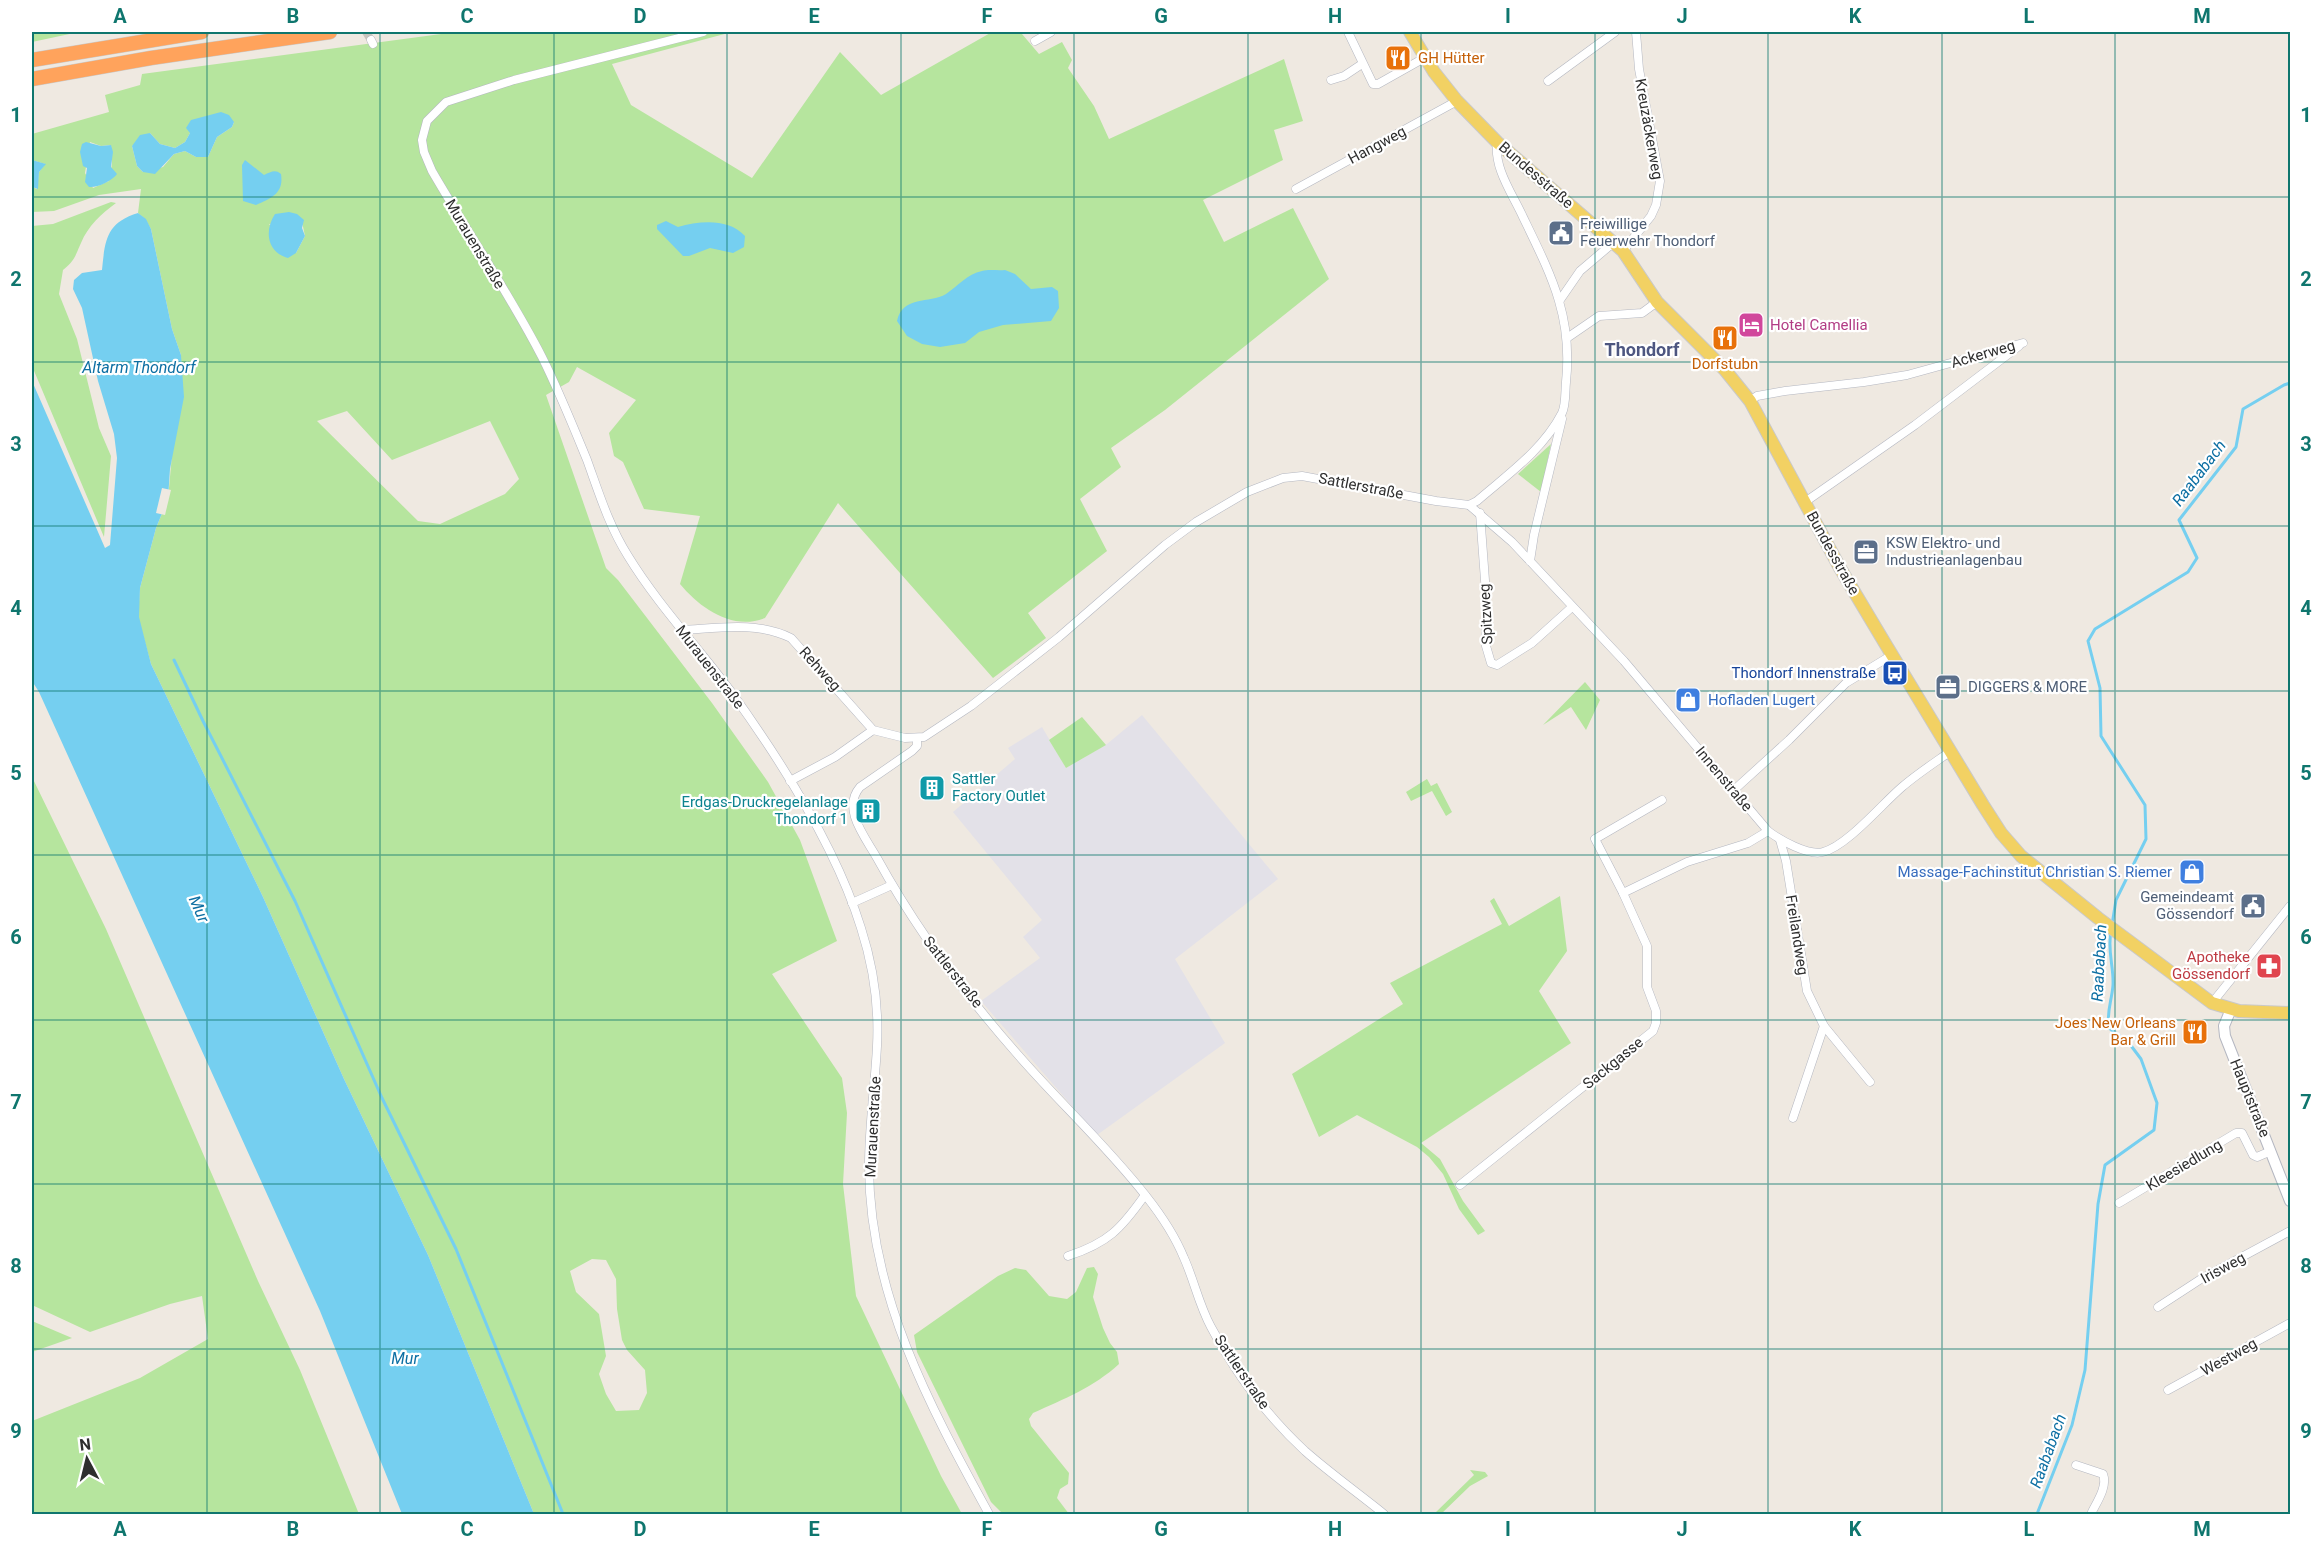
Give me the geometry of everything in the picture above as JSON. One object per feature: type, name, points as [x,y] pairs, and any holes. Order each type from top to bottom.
[{"type":"highway","points":[[32,60],[202,32]]},
{"type":"highway","points":[[32,79],[151,58],[330,32]]},
{"type":"main road","name":"Bundesstraße","points":[[1410,32],[1434,72],[1457,101],[1497,142],[1623,251],[1657,302],[1725,370],[1750,401],[1840,568],[2001,833],[2021,856],[2101,920],[2212,1003],[2248,1012],[2290,1013]]},
{"type":"main road","name":"Hauptstraße","points":[[2231,1009],[2224,1026],[2225,1036],[2271,1151],[2288,1185],[2290,1201]]},
{"type":"street","name":"Murauenstraße","points":[[703,32],[514,80],[446,102],[427,121],[422,140],[424,152],[432,171],[542,357],[570,418],[602,506],[625,551],[648,588],[731,693],[790,781],[820,835],[852,903],[868,952],[876,1005],[877,1043],[869,1167],[873,1217],[882,1274],[895,1321],[912,1364],[989,1515]]},
{"type":"street","points":[[1035,41],[1052,32]]},
{"type":"street","points":[[1348,32],[1373,84],[1378,84],[1426,57]]},
{"type":"street","points":[[1548,81],[1615,32]]},
{"type":"street","name":"Kreuzäckerweg","points":[[1623,251],[1651,216],[1656,206],[1660,181],[1642,88],[1636,32]]},
{"type":"street","points":[[1331,80],[1344,76],[1362,64]]},
{"type":"street","name":"Hangweg","points":[[1296,189],[1457,101]]},
{"type":"street","points":[[1497,142],[1497,165],[1550,274],[1560,300],[1567,338],[1568,369],[1564,411],[1534,535],[1530,561]]},
{"type":"street","points":[[1560,300],[1580,271],[1613,243]]},
{"type":"street","points":[[1567,338],[1599,316],[1642,313],[1657,302]]},
{"type":"street","name":"Ackerweg","points":[[1750,401],[1757,396],[1785,391],[1907,375],[2023,343],[1913,427],[1805,502]]},
{"type":"street","points":[[1480,513],[1469,505],[1477,501],[1534,452],[1548,436],[1564,411]]},
{"type":"street","name":"Sattlerstraße","points":[[1384,1515],[1300,1446],[1282,1428],[1246,1382],[1210,1325],[1185,1258],[1171,1231],[1145,1195],[1017,1054],[943,961],[902,903],[856,820],[852,807],[853,799],[860,788],[915,749],[918,738],[932,733],[971,706],[1050,644],[1173,539],[1228,501],[1283,478],[1302,476],[1469,505]]},
{"type":"street","name":"Innenstraße","points":[[1480,513],[1530,561],[1624,661],[1768,831],[1780,840],[1815,853],[1824,852],[1838,844],[1901,788],[1950,751]]},
{"type":"street","name":"Spitzweg","points":[[1480,513],[1486,594],[1486,646],[1491,663],[1497,665],[1532,643],[1572,608]]},
{"type":"street","name":"Rehweg","points":[[682,630],[744,626],[765,628],[791,638],[873,730]]},
{"type":"street","points":[[1734,790],[1789,740],[1846,683],[1892,655]]},
{"type":"street","points":[[790,781],[835,757],[873,730],[894,736],[918,738]]},
{"type":"street","name":"Sackgasse","points":[[1460,1185],[1653,1031],[1656,1011],[1647,987],[1647,946],[1595,839],[1662,800]]},
{"type":"street","points":[[1623,893],[1687,862],[1748,843],[1768,831]]},
{"type":"street","name":"Freilandweg","points":[[1780,840],[1786,861],[1804,981],[1824,1026],[1870,1082]]},
{"type":"street","points":[[1786,861],[1791,854],[1798,850],[1805,850]]},
{"type":"street","points":[[852,903],[892,885]]},
{"type":"street","points":[[2212,1003],[2290,906]]},
{"type":"street","points":[[1793,1118],[1824,1026]]},
{"type":"street","name":"Kleesiedlung","points":[[2119,1203],[2236,1133],[2242,1133],[2246,1137],[2253,1155],[2257,1157],[2271,1151]]},
{"type":"street","points":[[1068,1256],[1089,1249],[1111,1236],[1129,1218],[1145,1195]]},
{"type":"street","name":"Irisweg","points":[[2158,1307],[2201,1279],[2290,1231]]},
{"type":"street","name":"Westweg","points":[[2168,1390],[2290,1323]]},
{"type":"street","points":[[2076,1465],[2103,1474],[2105,1479],[2091,1515]]},
{"type":"shaded area","points":[[1142,715],[1278,879],[1175,959],[1225,1043],[1097,1135],[981,1001],[1040,958],[1023,937],[1042,920],[953,812],[1015,759],[1008,748],[1042,727],[1066,768],[1107,744]]},
{"type":"green space","points":[[32,32],[79,32],[32,42]]},
{"type":"green space","points":[[456,32],[732,32],[612,64],[631,105],[752,178],[840,52],[881,95],[992,32],[1026,32],[1022,34],[1039,54],[1062,42],[1072,60],[1068,68],[1094,106],[1109,139],[1284,59],[1303,121],[1274,130],[1283,160],[1203,200],[1224,242],[1293,208],[1329,279],[1165,410],[1111,448],[1121,467],[1080,499],[1107,551],[1028,613],[1046,638],[993,678],[838,503],[765,618],[741,622],[707,609],[680,584],[700,516],[644,509],[623,462],[614,456],[609,433],[636,400],[577,367],[569,382],[546,395],[606,568],[618,580],[712,703],[768,782],[800,840],[837,941],[772,974],[842,1078],[847,1113],[843,1184],[856,1296],[941,1476],[962,1514],[534,1514],[428,1255],[344,1079],[263,897],[151,664],[138,617],[140,588],[156,528],[168,499],[181,355],[172,329],[151,229],[138,213],[141,189],[99,195],[54,211],[32,212],[32,187],[37,189],[39,172],[45,164],[32,160],[32,134],[109,112],[105,95],[140,85],[142,74]],"holes":[[[234,122],[232,127],[217,137],[208,157],[196,157],[185,151],[174,154],[163,167],[143,172],[137,166],[132,146],[150,133],[160,144],[175,148],[185,142],[190,133]],[[90,142],[101,146],[111,145],[112,164],[109,181],[93,188],[85,173]],[[302,222],[305,236],[296,253],[269,224]],[[347,411],[392,460],[490,421],[519,479],[505,494],[440,524],[418,521],[317,421]],[[592,1259],[606,1260],[616,1279],[617,1309],[622,1340],[627,1350],[645,1370],[647,1393],[639,1410],[616,1411],[606,1394],[599,1374],[606,1356],[599,1314],[576,1292],[570,1271]]]},
{"type":"green space","points":[[111,202],[116,203],[91,226],[74,258],[63,270],[59,294],[77,339],[99,428],[111,456],[104,537],[32,366],[32,226],[53,224]]},
{"type":"green space","points":[[1551,444],[1541,492],[1518,474]]},
{"type":"green space","points":[[1585,682],[1600,700],[1586,730],[1571,707],[1543,725]]},
{"type":"green space","points":[[1082,717],[1106,745],[1066,768],[1049,740]]},
{"type":"green space","points":[[32,777],[106,929],[258,1281],[300,1370],[359,1514],[32,1514],[32,1421],[140,1378],[208,1339],[202,1296],[170,1304],[90,1332],[32,1305]]},
{"type":"green space","points":[[1427,779],[1431,786],[1437,783],[1452,812],[1446,816],[1432,791],[1411,801],[1406,792]]},
{"type":"green space","points":[[1560,896],[1567,951],[1539,991],[1571,1043],[1421,1143],[1440,1159],[1463,1201],[1485,1231],[1478,1235],[1459,1209],[1443,1174],[1417,1147],[1357,1115],[1319,1137],[1292,1074],[1403,1004],[1390,983],[1502,924],[1490,901],[1494,898],[1509,926]]},
{"type":"green space","points":[[1094,1267],[1098,1274],[1093,1297],[1103,1328],[1117,1352],[1119,1364],[1089,1386],[1033,1413],[1029,1419],[1031,1426],[1069,1473],[1068,1484],[1060,1489],[1057,1498],[1069,1514],[1003,1514],[991,1502],[917,1352],[914,1335],[998,1276],[1015,1268],[1026,1270],[1049,1296],[1067,1299],[1076,1292],[1087,1268]]},
{"type":"green space","points":[[32,1321],[72,1338],[32,1352]]},
{"type":"green space","points":[[1470,1470],[1485,1472],[1488,1476],[1470,1486],[1441,1514],[1434,1514],[1474,1475]]},
{"type":"water","points":[[221,112],[229,115],[234,122],[232,127],[217,137],[208,157],[196,157],[185,151],[174,154],[155,174],[143,172],[137,166],[132,146],[140,135],[150,133],[160,144],[175,148],[185,142],[190,133],[186,128],[191,120]]},
{"type":"water","points":[[86,142],[101,146],[111,145],[113,152],[111,167],[117,174],[115,177],[89,187],[85,182],[87,168],[83,166],[80,152],[82,144]]},
{"type":"water","points":[[32,160],[46,164],[39,172],[38,189],[32,187]]},
{"type":"water","points":[[245,160],[264,175],[275,171],[281,174],[281,186],[276,194],[256,205],[243,201],[242,165]]},
{"type":"water","points":[[289,212],[297,214],[304,220],[302,228],[305,236],[296,253],[288,258],[272,246],[269,227],[275,214]]},
{"type":"water","name":"Mur","points":[[138,213],[146,219],[151,229],[172,329],[181,355],[184,397],[170,469],[168,499],[156,528],[140,588],[139,617],[151,664],[263,897],[344,1079],[428,1255],[534,1514],[402,1514],[320,1311],[32,681],[32,381],[105,548],[110,545],[117,458],[114,434],[98,381],[82,308],[73,289],[74,280],[82,273],[102,270],[104,250],[109,234],[119,222]]},
{"type":"water","points":[[666,221],[678,227],[704,222],[730,226],[745,236],[744,247],[733,253],[710,248],[683,256],[657,229],[657,225]]},
{"type":"water","points":[[985,270],[1005,270],[1015,274],[1031,289],[1052,287],[1058,291],[1059,308],[1051,321],[1003,325],[979,332],[965,343],[940,347],[922,344],[907,336],[897,321],[905,307],[946,294],[972,275]]},
{"type":"pier","points":[[162,488],[171,490],[165,515],[156,513]]},
{"type":"waterway","name":"Raababach","points":[[2112,925],[2116,900],[2146,839],[2145,805],[2101,736],[2100,688],[2088,641],[2095,629],[2188,572],[2197,558],[2179,520],[2236,447],[2243,409],[2290,383]]},
{"type":"waterway","points":[[174,660],[295,901],[382,1098],[456,1249],[563,1514]]},
{"type":"waterway","name":"Raababach","points":[[2037,1514],[2072,1425],[2085,1370],[2098,1204],[2105,1165],[2154,1130],[2157,1103],[2141,1059],[2129,1043],[2109,1028],[2113,985],[2111,932]]},
{"type":"tunnel","points":[[366,32],[371,40]]},
{"type":"place","name":"GH Hütter","points":[[1398,58]]},
{"type":"place","name":"Freiwillige Feuerwehr Thondorf","points":[[1561,233]]},
{"type":"place","name":"Hotel Camellia","points":[[1751,325]]},
{"type":"place","name":"Dorfstubn","points":[[1725,338]]},
{"type":"place","name":"KSW Elektro- und Industrieanlagenbau","points":[[1866,552]]},
{"type":"place","name":"Thondorf Innenstraße","points":[[1895,673]]},
{"type":"place","name":"DIGGERS & MORE","points":[[1948,687]]},
{"type":"place","name":"Hofladen Lugert","points":[[1688,700]]},
{"type":"place","name":"Sattler Factory Outlet","points":[[932,788]]},
{"type":"place","name":"Erdgas-Druckregelanlage Thondorf 1","points":[[868,811]]},
{"type":"place","name":"Massage-Fachinstitut Christian S. Riemer","points":[[2192,872]]},
{"type":"place","name":"Gemeindeamt Gössendorf","points":[[2253,906]]},
{"type":"place","name":"Apotheke Gössendorf","points":[[2269,966]]},
{"type":"place","name":"Joes New Orleans Bar & Grill","points":[[2195,1032]]},
{"type":"district","name":"Thondorf","points":[[1642,349]]},
{"type":"water label","name":"Altarm Thondorf","points":[[139,367]]}]
